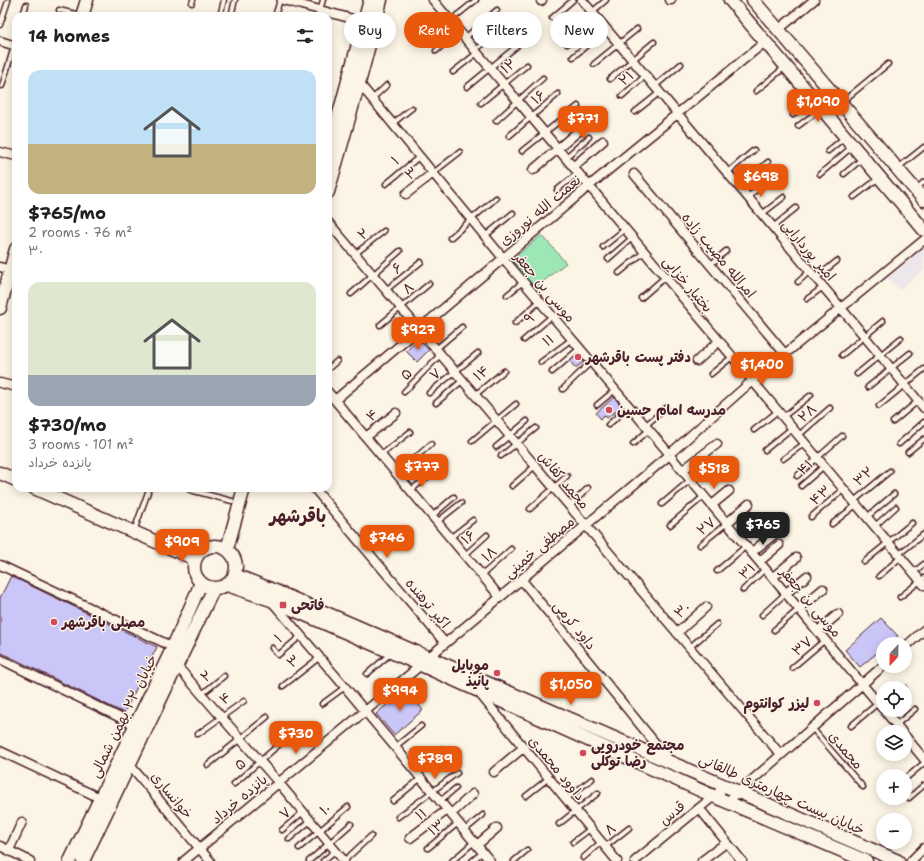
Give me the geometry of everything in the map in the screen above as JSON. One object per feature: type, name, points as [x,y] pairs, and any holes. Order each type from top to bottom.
[{"type":"main road","points":[[83,12],[87,0]]},
{"type":"main road","points":[[367,12],[370,0]]},
{"type":"main road","points":[[332,178],[381,0]]},
{"type":"main road","points":[[730,0],[924,230]]},
{"type":"main road","points":[[753,0],[897,169],[920,186],[924,200]]},
{"type":"main road","points":[[332,127],[356,48]]},
{"type":"main road","points":[[0,308],[9,269]]},
{"type":"main road","points":[[0,473],[12,478]]},
{"type":"main road","points":[[49,492],[195,560]]},
{"type":"main road","points":[[223,547],[235,492]]},
{"type":"main road","points":[[223,547],[243,492]]},
{"type":"main road","points":[[227,585],[232,581],[235,575],[236,563],[231,553],[223,547],[213,545],[202,550],[193,566],[194,572],[201,583],[207,587],[214,588],[227,585],[272,595],[392,653],[425,661],[477,691],[713,796],[866,861]]},
{"type":"main road","name":"خیابان بیست چهارمتری طالقانی","points":[[235,575],[272,595],[425,661],[739,791],[898,861]]},
{"type":"main road","name":"خیابان ۲۲ بهمن شمالی","points":[[70,861],[173,647],[201,583]]},
{"type":"main road","name":"خیابان ۲۲ بهمن شمالی","points":[[83,861],[178,666],[214,588]]},
{"type":"street","points":[[283,0],[327,12]]},
{"type":"street","name":"بختیار خزایی","points":[[433,0],[443,12]]},
{"type":"street","name":"امیر پوردارایی","points":[[582,0],[592,12]]},
{"type":"street","points":[[778,30],[814,0]]},
{"type":"street","points":[[332,13],[344,17]]},
{"type":"street","name":"امیر پوردارایی","points":[[608,32],[823,286],[924,408]]},
{"type":"street","name":"بختیار خزایی","points":[[465,38],[866,517],[914,573],[923,581]]},
{"type":"street","points":[[0,41],[12,43]]},
{"type":"street","name":"نعمت الله نوروزی","points":[[335,400],[676,113],[765,42]]},
{"type":"street","name":"موسی بن جعفر","points":[[359,83],[523,282],[616,390],[876,700]]},
{"type":"street","points":[[533,170],[596,116]]},
{"type":"street","points":[[575,170],[603,141]]},
{"type":"street","points":[[0,152],[12,155]]},
{"type":"street","name":"۳","points":[[406,194],[433,173]]},
{"type":"street","name":"امرالله مصیب زاده","points":[[634,174],[785,354]]},
{"type":"street","name":"محمد کفاش","points":[[332,227],[781,755]]},
{"type":"street","name":"مصطفی خمینی","points":[[425,661],[670,454],[752,381],[924,240]]},
{"type":"street","points":[[697,361],[719,341]]},
{"type":"street","points":[[0,383],[12,386]]},
{"type":"street","points":[[332,397],[500,597]]},
{"type":"street","name":"۴","points":[[366,437],[396,413]]},
{"type":"street","points":[[683,470],[717,444]]},
{"type":"street","points":[[712,505],[729,491]]},
{"type":"street","name":"اکبر ترهنده","points":[[317,492],[446,643]]},
{"type":"street","points":[[727,523],[749,504]]},
{"type":"street","points":[[749,549],[782,528]]},
{"type":"street","points":[[760,561],[779,545]]},
{"type":"street","points":[[773,577],[796,558]]},
{"type":"street","points":[[0,565],[173,647]]},
{"type":"street","points":[[786,593],[807,576]]},
{"type":"street","name":"داود کرمی","points":[[521,579],[670,762]]},
{"type":"street","points":[[799,609],[823,589]]},
{"type":"street","points":[[272,595],[320,657],[490,861]]},
{"type":"street","name":"۳۰","points":[[676,633],[706,607]]},
{"type":"street","points":[[818,631],[838,614]]},
{"type":"street","points":[[912,641],[924,630]]},
{"type":"street","points":[[0,659],[135,726]]},
{"type":"street","name":"پانزده خرداد","points":[[184,861],[425,661]]},
{"type":"street","points":[[178,666],[344,861]]},
{"type":"street","points":[[727,802],[876,672]]},
{"type":"street","name":"داوود محمدی","points":[[477,691],[617,861]]},
{"type":"street","name":"موسی بن جعفر","points":[[890,717],[896,725]]},
{"type":"street","points":[[912,745],[924,760]]},
{"type":"street","points":[[494,772],[523,748]]},
{"type":"street","points":[[0,751],[100,798]]},
{"type":"street","name":"خوانساری","points":[[130,765],[210,861]]},
{"type":"street","name":"قدس","points":[[635,861],[726,786]]},
{"type":"street","points":[[449,812],[473,794]]},
{"type":"street","points":[[698,808],[742,861]]},
{"type":"street","name":"۱۱","points":[[410,838],[449,812]]},
{"type":"street","points":[[22,822],[2,848],[30,861]]},
{"type":"street","points":[[475,843],[497,828]]},
{"type":"street","points":[[702,861],[727,842]]},
{"type":"street","points":[[911,861],[924,848]]},
{"type":"lane","points":[[221,12],[224,0]]},
{"type":"lane","points":[[232,12],[235,0]]},
{"type":"lane","points":[[276,12],[280,0]]},
{"type":"lane","points":[[320,10],[323,0]]},
{"type":"lane","points":[[457,12],[476,0]]},
{"type":"lane","points":[[559,12],[573,0]]},
{"type":"lane","points":[[596,12],[606,0]]},
{"type":"lane","points":[[0,26],[8,1]]},
{"type":"lane","points":[[24,12],[26,5]]},
{"type":"lane","points":[[59,10],[67,12]]},
{"type":"lane","points":[[465,38],[497,10]]},
{"type":"lane","points":[[594,64],[637,29]]},
{"type":"lane","points":[[610,79],[654,42]]},
{"type":"lane","points":[[436,52],[440,48]]},
{"type":"lane","points":[[453,72],[481,48]]},
{"type":"lane","points":[[468,87],[515,48]]},
{"type":"lane","points":[[573,57],[584,48]]},
{"type":"lane","points":[[2,86],[12,56]]},
{"type":"lane","points":[[635,112],[681,64]]},
{"type":"lane","points":[[841,103],[888,64]]},
{"type":"lane","name":"۱۲","points":[[503,84],[527,65]]},
{"type":"lane","points":[[756,91],[786,66]]},
{"type":"lane","name":"۲۱","points":[[622,96],[645,76]]},
{"type":"lane","points":[[496,121],[543,78]]},
{"type":"lane","points":[[481,103],[503,84]]},
{"type":"lane","points":[[372,99],[387,85]]},
{"type":"lane","name":"۱۶","points":[[531,117],[558,94]]},
{"type":"lane","points":[[793,115],[813,98]]},
{"type":"lane","points":[[522,151],[578,106]]},
{"type":"lane","points":[[392,124],[412,108]]},
{"type":"lane","points":[[798,126],[821,108]]},
{"type":"lane","points":[[509,136],[531,117]]},
{"type":"lane","points":[[565,158],[589,137]]},
{"type":"lane","points":[[828,151],[849,141]]},
{"type":"lane","points":[[820,174],[849,141]]},
{"type":"lane","points":[[897,169],[924,147]]},
{"type":"lane","points":[[727,173],[754,150]]},
{"type":"lane","points":[[433,173],[460,152]]},
{"type":"lane","name":"۱","points":[[386,184],[420,157]]},
{"type":"lane","points":[[844,174],[863,158]]},
{"type":"lane","points":[[738,187],[768,162]]},
{"type":"lane","points":[[557,190],[575,170]]},
{"type":"lane","points":[[747,198],[770,178]]},
{"type":"lane","points":[[854,197],[880,178]]},
{"type":"lane","points":[[761,214],[784,197]]},
{"type":"lane","points":[[450,238],[496,198]]},
{"type":"lane","points":[[773,228],[796,208]]},
{"type":"lane","points":[[485,236],[513,213]]},
{"type":"lane","points":[[603,247],[625,229]]},
{"type":"lane","name":"۲","points":[[355,254],[384,231]]},
{"type":"lane","points":[[608,259],[632,238]]},
{"type":"lane","points":[[351,294],[400,251]]},
{"type":"lane","points":[[710,265],[726,251]]},
{"type":"lane","points":[[619,273],[644,252]]},
{"type":"lane","points":[[816,278],[837,261]]},
{"type":"lane","name":"۶","points":[[386,290],[421,262]]},
{"type":"lane","points":[[798,282],[810,271]]},
{"type":"lane","points":[[641,298],[665,277]]},
{"type":"lane","points":[[507,295],[523,282]]},
{"type":"lane","name":"۸","points":[[401,308],[430,284]]},
{"type":"lane","points":[[807,299],[823,286]]},
{"type":"lane","points":[[515,324],[540,301]]},
{"type":"lane","points":[[380,325],[401,308]]},
{"type":"lane","name":"۹","points":[[524,340],[552,316]]},
{"type":"lane","points":[[842,355],[883,322]]},
{"type":"lane","points":[[438,352],[462,327]]},
{"type":"lane","points":[[857,374],[901,338]]},
{"type":"lane","name":"۱۱","points":[[541,362],[572,339]]},
{"type":"lane","points":[[552,372],[580,348]]},
{"type":"lane","name":"۵","points":[[404,392],[438,352]]},
{"type":"lane","points":[[868,387],[910,353]]},
{"type":"lane","points":[[455,372],[478,354]]},
{"type":"lane","points":[[711,374],[732,357]]},
{"type":"lane","points":[[332,366],[337,362]]},
{"type":"lane","points":[[563,389],[592,362]]},
{"type":"lane","points":[[879,406],[924,370]]},
{"type":"lane","name":"۱۴","points":[[475,395],[504,371]]},
{"type":"lane","name":"۷","points":[[429,393],[455,372]]},
{"type":"lane","points":[[436,403],[463,380]]},
{"type":"lane","points":[[597,405],[616,390]]},
{"type":"lane","points":[[754,430],[811,395]]},
{"type":"lane","points":[[893,422],[918,401]]},
{"type":"lane","points":[[472,441],[516,404]]},
{"type":"lane","points":[[608,425],[630,407]]},
{"type":"lane","points":[[633,444],[666,408]]},
{"type":"lane","name":"۲۸","points":[[798,436],[830,408]]},
{"type":"lane","points":[[496,447],[527,421]]},
{"type":"lane","points":[[899,444],[924,422]]},
{"type":"lane","points":[[501,456],[536,428]]},
{"type":"lane","points":[[765,450],[792,428]]},
{"type":"lane","points":[[381,455],[410,432]]},
{"type":"lane","points":[[797,476],[842,436]]},
{"type":"lane","points":[[908,452],[924,439]]},
{"type":"lane","points":[[783,459],[805,443]]},
{"type":"lane","points":[[396,474],[432,444]]},
{"type":"lane","points":[[512,486],[535,466]]},
{"type":"lane","name":"۴۱","points":[[802,486],[824,466]]},
{"type":"lane","name":"۳۲","points":[[832,524],[890,471]]},
{"type":"lane","points":[[411,490],[434,472]]},
{"type":"lane","points":[[530,509],[567,476]]},
{"type":"lane","points":[[662,504],[691,480]]},
{"type":"lane","points":[[569,506],[588,488]]},
{"type":"lane","name":"۴۳","points":[[811,517],[844,489]]},
{"type":"lane","points":[[133,532],[148,492]]},
{"type":"lane","points":[[198,492],[232,501]]},
{"type":"lane","points":[[866,517],[894,494]]},
{"type":"lane","points":[[670,525],[704,495]]},
{"type":"lane","points":[[432,516],[454,497]]},
{"type":"lane","points":[[437,522],[460,503]]},
{"type":"lane","points":[[875,526],[896,507]]},
{"type":"lane","points":[[450,538],[474,520]]},
{"type":"lane","name":"۲۷","points":[[700,545],[727,523]]},
{"type":"lane","points":[[864,562],[912,523]]},
{"type":"lane","points":[[879,576],[924,534]]},
{"type":"lane","name":"۱۶","points":[[464,555],[487,536]]},
{"type":"lane","name":"۱۸","points":[[482,575],[511,549]]},
{"type":"lane","points":[[718,571],[749,549]]},
{"type":"lane","points":[[914,573],[924,564]]},
{"type":"lane","name":"۳۱","points":[[743,590],[766,569]]},
{"type":"lane","points":[[900,597],[923,581]]},
{"type":"lane","points":[[762,615],[786,593]]},
{"type":"lane","points":[[774,630],[799,609]]},
{"type":"lane","points":[[689,648],[717,624]]},
{"type":"lane","name":"۱","points":[[272,648],[278,655],[302,635]]},
{"type":"lane","name":"۳۷","points":[[792,668],[826,640]]},
{"type":"lane","points":[[367,674],[392,653]]},
{"type":"lane","name":"۳","points":[[283,686],[320,657]]},
{"type":"lane","name":"۲","points":[[202,694],[224,676]]},
{"type":"lane","points":[[322,704],[345,687]]},
{"type":"lane","name":"۴","points":[[222,717],[244,701]]},
{"type":"lane","points":[[896,725],[915,709]]},
{"type":"lane","points":[[851,726],[876,711]]},
{"type":"lane","points":[[198,734],[222,717]]},
{"type":"lane","points":[[208,765],[267,717]]},
{"type":"lane","points":[[395,747],[421,726]]},
{"type":"lane","name":"محمدی","points":[[812,728],[863,787]]},
{"type":"lane","points":[[260,761],[290,735]]},
{"type":"lane","points":[[415,771],[442,749]]},
{"type":"lane","points":[[912,772],[924,760]]},
{"type":"lane","name":"۵","points":[[234,784],[260,761]]},
{"type":"lane","points":[[398,818],[457,772]]},
{"type":"lane","points":[[393,801],[421,778]]},
{"type":"lane","points":[[526,796],[549,778]]},
{"type":"lane","points":[[566,799],[592,779]]},
{"type":"lane","points":[[912,795],[924,785]]},
{"type":"lane","points":[[440,801],[456,788]]},
{"type":"lane","points":[[559,824],[598,793]]},
{"type":"lane","name":"۱۰","points":[[319,831],[348,807]]},
{"type":"lane","name":"۷","points":[[282,830],[303,812]]},
{"type":"lane","points":[[465,831],[483,815]]},
{"type":"lane","points":[[289,838],[310,821]]},
{"type":"lane","name":"۱۳","points":[[428,848],[458,823]]},
{"type":"lane","points":[[309,861],[351,824]]},
{"type":"lane","name":"۸","points":[[604,844],[629,828]]},
{"type":"lane","points":[[573,842],[590,829]]},
{"type":"lane","points":[[299,848],[319,831]]},
{"type":"lane","points":[[344,861],[371,836]]},
{"type":"lane","points":[[452,861],[475,843]]},
{"type":"lane","points":[[583,858],[604,844]]},
{"type":"lane","points":[[514,861],[527,850]]},
{"type":"lane","points":[[323,861],[335,851]]},
{"type":"lane","points":[[472,861],[483,852]]},
{"type":"shaded area","points":[[924,248],[924,270],[899,290],[888,278]]},
{"type":"green space","points":[[542,235],[566,263],[534,289],[511,260]]},
{"type":"building","points":[[416,342],[421,342],[429,350],[417,362],[406,351]]},
{"type":"building","name":"دفتر پست باقرشهر","points":[[578,355],[584,362],[575,368],[570,361]]},
{"type":"building","name":"مدرسه امام حسین","points":[[614,397],[622,407],[607,418],[604,415],[601,419],[596,413]]},
{"type":"building","name":"مصلی باقرشهر","points":[[11,576],[157,647],[124,713],[0,652],[0,598]]},
{"type":"building","points":[[881,618],[898,636],[876,637],[876,654],[860,667],[845,650]]},
{"type":"building","points":[[405,689],[423,710],[394,735],[376,714]]},
{"type":"place","name":"دفتر پست باقرشهر","points":[[578,357]]},
{"type":"place","name":"مدرسه امام حسین","points":[[609,410]]},
{"type":"place","name":"فاتحی","points":[[283,605]]},
{"type":"place","name":"مصلی باقرشهر","points":[[54,622]]},
{"type":"place","name":"موبایل پانیذ","points":[[497,673]]},
{"type":"place","name":"لیزر کوانتوم","points":[[817,703]]},
{"type":"place","name":"مجتمع خودرویی رضا توکلی","points":[[583,753]]},
{"type":"district","name":"باقرشهر","points":[[298,516]]}]
